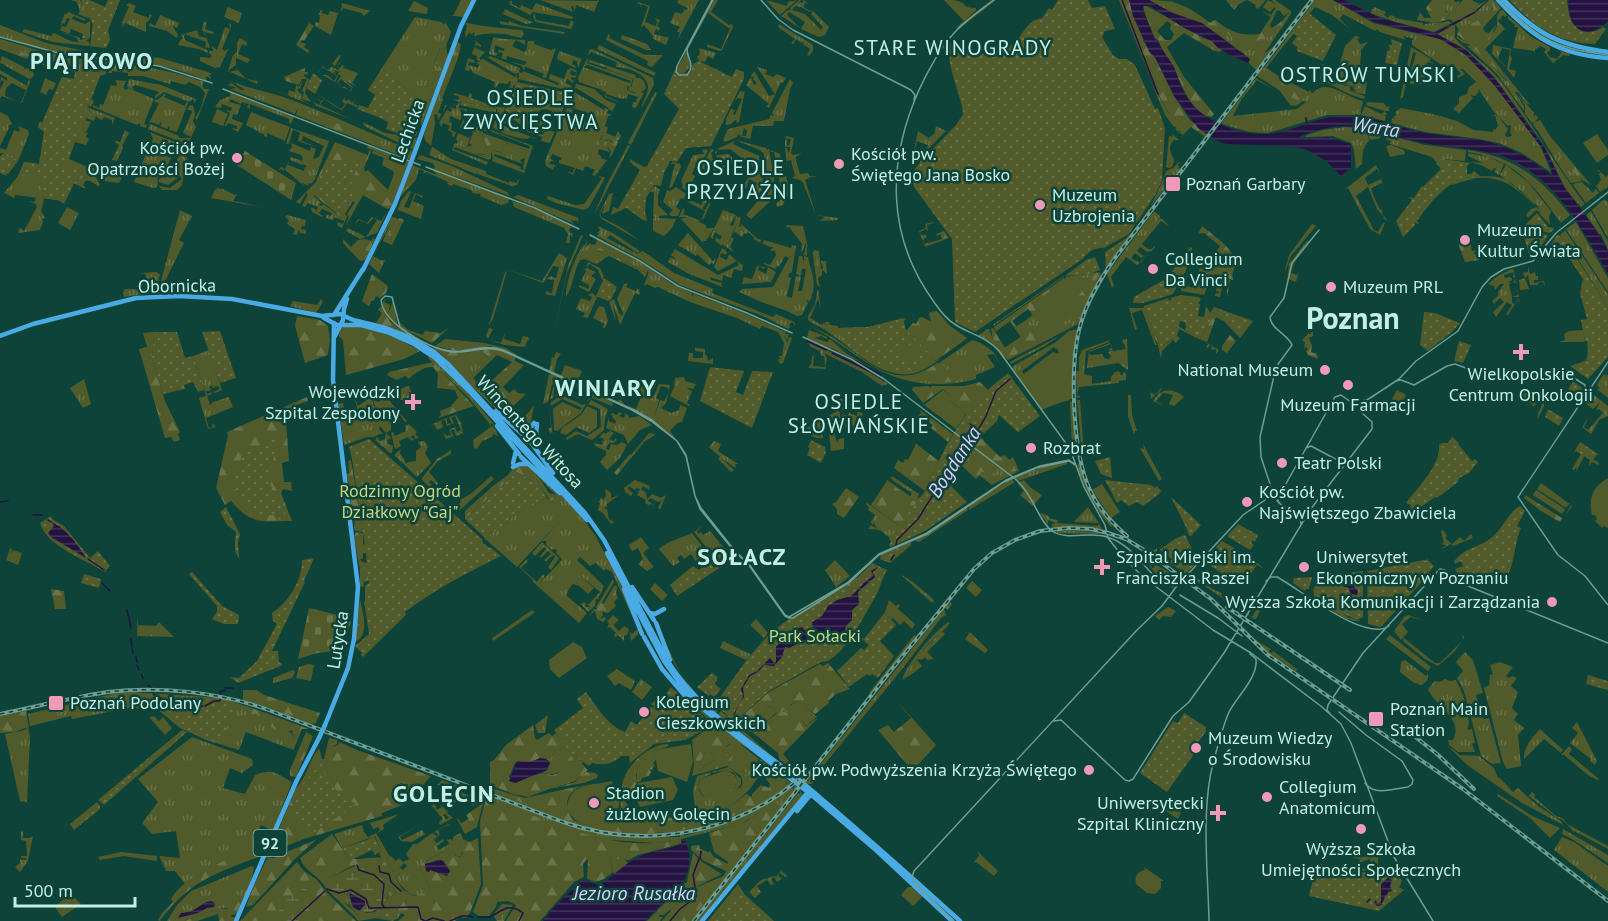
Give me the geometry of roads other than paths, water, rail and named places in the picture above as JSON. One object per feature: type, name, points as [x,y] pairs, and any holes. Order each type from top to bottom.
[{"type":"main road","name":"Lechicka","points":[[343,315],[344,308],[397,201],[461,25],[474,0]]},
{"type":"main road","points":[[1498,0],[1522,25],[1546,41],[1572,52],[1608,58]]},
{"type":"main road","points":[[1504,0],[1528,24],[1550,38],[1569,45],[1608,52]]},
{"type":"main road","name":"Lechicka","points":[[334,315],[363,269]]},
{"type":"main road","name":"Obornicka","points":[[0,336],[33,324],[149,296],[216,297],[322,316],[343,315]]},
{"type":"main road","points":[[344,308],[345,313],[351,319]]},
{"type":"main road","name":"92","points":[[333,323],[334,315]]},
{"type":"main road","name":"92","points":[[341,324],[343,315]]},
{"type":"main road","name":"Wincentego Witosa","points":[[343,315],[388,328],[426,346],[449,365],[568,493],[597,529],[646,624]]},
{"type":"main road","name":"Obornicka","points":[[322,316],[333,323]]},
{"type":"main road","name":"Wincentego Witosa","points":[[333,323],[358,324],[379,330],[420,348],[443,365],[585,518],[602,543],[646,624]]},
{"type":"main road","name":"Lutycka","points":[[236,921],[296,782],[333,709],[346,677],[352,653],[358,587],[333,380],[333,323]]},
{"type":"main road","name":"Lutycka","points":[[334,341],[341,324]]},
{"type":"main road","points":[[475,393],[529,440],[568,493]]},
{"type":"main road","points":[[491,416],[520,456],[585,518]]},
{"type":"main road","points":[[518,430],[528,431],[535,424],[534,442],[540,454]]},
{"type":"main road","points":[[514,448],[516,456],[513,465],[522,463],[530,465]]},
{"type":"main road","points":[[617,564],[649,612],[682,681]]},
{"type":"main road","points":[[622,580],[629,605],[642,634],[661,667],[678,689],[697,707],[810,792]]},
{"type":"main road","points":[[649,612],[654,614],[664,609]]},
{"type":"main road","points":[[646,624],[682,681],[711,711],[810,792],[960,921]]},
{"type":"main road","points":[[646,624],[664,661],[681,687],[722,725]]},
{"type":"main road","points":[[640,643],[648,645]]},
{"type":"main road","points":[[704,921],[810,792]]},
{"type":"main road","points":[[908,877],[952,921]]},
{"type":"water","name":"Warta","points":[[1129,0],[1149,0],[1173,13],[1202,23],[1250,59],[1248,63],[1230,55],[1212,41],[1184,28],[1150,6],[1143,6],[1155,39],[1158,40],[1174,67],[1189,100],[1219,124],[1242,132],[1264,134],[1332,117],[1360,117],[1424,133],[1480,140],[1500,145],[1536,163],[1552,176],[1551,168],[1541,147],[1495,86],[1466,55],[1440,39],[1374,22],[1333,0],[1344,0],[1380,18],[1434,33],[1474,12],[1489,0],[1475,13],[1437,34],[1466,50],[1494,77],[1546,150],[1563,185],[1608,250],[1608,274],[1575,219],[1548,186],[1532,172],[1495,154],[1421,142],[1355,127],[1330,127],[1299,137],[1301,139],[1328,137],[1351,144],[1351,167],[1341,176],[1325,160],[1305,149],[1226,144],[1215,140],[1198,128],[1174,96],[1156,59],[1149,51],[1133,16]]},
{"type":"water","points":[[1608,0],[1608,21],[1595,30],[1580,30],[1571,20],[1568,1]]},
{"type":"water","points":[[52,523],[66,532],[86,558],[51,537],[48,533],[54,526]]},
{"type":"water","points":[[879,566],[873,572],[875,577],[858,592],[859,604],[852,610],[852,620],[846,626],[844,635],[832,642],[823,632],[813,641],[801,642],[789,648],[785,647],[782,657],[774,666],[764,665],[758,672],[750,676],[743,688],[744,697],[740,703],[743,697],[741,689],[749,675],[757,671],[770,658],[774,663],[776,662],[776,646],[784,643],[792,630],[802,627],[806,632],[813,629],[812,622],[822,616],[828,606],[837,600],[851,596],[873,576],[871,571]]},
{"type":"water","points":[[1349,575],[1355,580],[1354,587],[1358,591],[1357,595],[1351,594],[1348,587],[1344,587],[1338,581],[1340,577],[1346,578]]},
{"type":"water","points":[[161,699],[176,703],[181,708],[188,703],[197,702],[204,706],[195,709],[173,710],[165,706]]},
{"type":"water","points":[[540,758],[550,763],[547,770],[515,783],[509,781],[517,761],[531,762]]},
{"type":"water","name":"Jezioro Rusałka","points":[[685,841],[689,857],[689,867],[683,883],[645,921],[543,921],[582,880],[599,885],[640,856],[681,844]]},
{"type":"water","points":[[440,860],[450,871],[447,876],[430,870],[426,871],[425,864]]},
{"type":"water","points":[[1388,878],[1392,880],[1390,886],[1392,891],[1385,896],[1382,905],[1377,906],[1374,903],[1376,900],[1377,904],[1381,902],[1381,884]]},
{"type":"water","points":[[350,893],[365,901],[365,905],[359,911],[353,907]]},
{"type":"water","points":[[211,901],[215,903],[214,907],[178,918],[181,913],[191,911]]},
{"type":"waterway","points":[[1122,0],[1158,94]]},
{"type":"waterway","points":[[1306,118],[1307,123]]},
{"type":"waterway","points":[[807,341],[826,350]]},
{"type":"waterway","points":[[831,349],[855,361]]},
{"type":"waterway","points":[[832,353],[869,371]]},
{"type":"waterway","points":[[856,361],[868,368]]},
{"type":"waterway","points":[[870,369],[881,375]]},
{"type":"waterway","name":"Bogdanka","points":[[896,545],[897,540],[918,519],[943,479],[967,449],[986,416],[996,391],[1010,379]]},
{"type":"waterway","points":[[970,424],[978,430]]},
{"type":"waterway","points":[[964,434],[973,438]]},
{"type":"waterway","points":[[961,440],[968,444]]},
{"type":"waterway","points":[[0,502],[8,501]]},
{"type":"waterway","points":[[33,515],[42,515]]},
{"type":"waterway","name":"Bogdanka","points":[[891,560],[894,555]]},
{"type":"waterway","points":[[88,559],[104,570]]},
{"type":"waterway","points":[[102,583],[110,591]]},
{"type":"waterway","points":[[127,610],[131,628]]},
{"type":"waterway","points":[[131,638],[132,646]]},
{"type":"waterway","points":[[132,648],[133,653]]},
{"type":"waterway","points":[[136,657],[137,662]]},
{"type":"waterway","points":[[137,665],[139,670]]},
{"type":"waterway","points":[[148,685],[153,689]]},
{"type":"waterway","points":[[225,688],[233,688]]},
{"type":"waterway","points":[[221,696],[220,692],[225,690]]},
{"type":"waterway","points":[[153,694],[162,699]]},
{"type":"waterway","points":[[205,706],[214,701],[220,701],[220,699]]},
{"type":"waterway","points":[[700,858],[701,851]]},
{"type":"waterway","points":[[695,887],[693,875],[699,859]]},
{"type":"waterway","points":[[357,865],[359,870],[374,875],[384,884],[382,904],[384,907]]},
{"type":"waterway","points":[[379,866],[380,872],[389,874],[391,882],[401,891]]},
{"type":"waterway","points":[[327,889],[339,893],[351,890],[366,899],[369,908],[418,907],[421,919],[425,921]]},
{"type":"waterway","points":[[670,921],[680,909],[696,897],[696,889]]},
{"type":"waterway","points":[[292,921],[325,891]]},
{"type":"waterway","points":[[1367,902],[1370,899]]},
{"type":"waterway","points":[[492,916],[507,908],[514,908],[523,913],[519,921]]},
{"type":"waterway","points":[[450,921],[469,916]]},
{"type":"waterway","points":[[478,917],[491,917]]},
{"type":"waterway","points":[[426,921],[433,918],[444,921]]},
{"type":"tram line","points":[[712,0],[677,66],[676,72],[679,75],[687,75],[690,71],[691,65],[687,49],[713,0]]},
{"type":"tram line","points":[[761,0],[778,19],[793,30],[911,90],[915,95],[914,100]]},
{"type":"tram line","points":[[994,0],[964,23],[945,45],[922,83],[908,117],[901,144],[896,198],[907,251],[918,277],[947,318],[989,342],[999,351],[1070,449],[1084,487],[1105,525],[1108,538],[1123,557],[1142,576],[1213,630],[1251,653],[1341,724],[1351,743],[1394,857],[1433,921]]},
{"type":"tram line","points":[[1500,0],[1515,16],[1540,36],[1559,45],[1608,55]]},
{"type":"tram line","points":[[0,37],[58,53],[159,66],[212,83]]},
{"type":"tram line","points":[[223,89],[420,165]]},
{"type":"tram line","points":[[426,167],[535,208],[579,229]]},
{"type":"tram line","points":[[1054,721],[1061,720],[1125,780],[1133,779],[1173,716],[1189,702],[1224,653],[1310,510],[1372,429],[1372,422],[1360,411],[1361,404],[1399,379],[1416,361],[1458,331],[1482,287],[1491,277],[1504,269],[1533,261],[1556,233],[1608,192]]},
{"type":"tram line","points":[[1301,524],[1300,517],[1279,503],[1274,496],[1261,457],[1260,437],[1276,367],[1292,345],[1273,325],[1270,317],[1284,298],[1292,263],[1319,230]]},
{"type":"tram line","points":[[590,235],[640,261],[678,286],[792,333]]},
{"type":"tram line","points":[[1075,465],[1069,461],[1036,468],[1004,482],[927,534],[879,555],[850,582],[793,618],[789,618],[785,616],[748,564],[734,551],[700,509],[695,496],[686,456],[677,441],[632,410],[503,351],[484,349],[452,352],[443,350],[421,341],[409,334],[399,326],[390,318],[381,300],[385,296],[392,297],[400,327],[413,336],[429,344],[453,351],[487,348],[503,350],[634,410],[652,420],[677,441],[686,455],[695,496],[701,508],[735,551],[749,564],[785,615],[789,617],[847,583],[879,554],[925,534],[1006,480],[1040,466],[1069,460],[1076,465]]},
{"type":"tram line","points":[[803,337],[851,359],[884,379],[1014,478],[1021,484],[1043,521],[1052,531],[1072,536],[1100,535],[1115,540],[1130,550],[1160,581]]},
{"type":"tram line","points":[[1608,362],[1518,497],[1558,555],[1585,576],[1608,605]]},
{"type":"tram line","points":[[1396,381],[1401,380],[1414,385],[1447,366],[1455,364],[1474,371],[1566,373],[1585,385],[1585,393]]},
{"type":"tram line","points":[[1281,505],[1278,501],[1279,496],[1335,397],[1341,395],[1355,405],[1365,400]]},
{"type":"tram line","points":[[1306,448],[1311,446],[1343,463]]},
{"type":"tram line","points":[[954,921],[914,882],[912,877],[914,871],[1137,630],[1162,606],[1176,587],[1243,515],[1268,498],[1281,493]]},
{"type":"tram line","points":[[1330,714],[1327,710],[1328,705],[1363,653],[1440,569],[1445,570],[1463,584],[1608,643]]},
{"type":"tram line","points":[[1266,581],[1271,577],[1277,577],[1333,612],[1365,627],[1378,629],[1389,626]]},
{"type":"tram line","points":[[1180,595],[1242,636]]},
{"type":"tram line","points":[[1209,921],[1206,816],[1210,775],[1229,712],[1254,673],[1256,659],[1250,654]]},
{"type":"tram line","points":[[1339,712],[1402,761],[1413,780],[1408,787],[1384,791],[1373,789],[1365,783]]},
{"type":"railway","points":[[1127,536],[1106,515],[1093,497],[1079,453],[1074,383],[1077,340],[1084,314],[1095,289],[1115,258],[1312,0]]},
{"type":"railway","points":[[694,921],[892,669],[974,569],[992,553],[1015,540],[1040,531],[1068,528],[1091,529],[1108,533],[1126,539],[1144,550],[1211,599],[1268,655],[1463,789],[1608,901]]},
{"type":"railway","points":[[1227,607],[1350,690]]},
{"type":"railway","points":[[0,714],[127,690],[167,690],[228,698],[266,709],[563,822],[624,835],[655,836],[716,825],[745,814],[773,799],[798,780]]},
{"type":"railway","points":[[1399,724],[1437,754],[1474,789]]},
{"type":"place","name":"Kościół pw. Opatrzności Bożej","points":[[237,158]]},
{"type":"place","name":"Kościół pw. Świętego Jana Bosko","points":[[839,164]]},
{"type":"place","name":"Poznań Garbary","points":[[1173,184]]},
{"type":"place","name":"Muzeum Uzbrojenia","points":[[1040,205]]},
{"type":"place","name":"Muzeum Kultur Świata","points":[[1465,240]]},
{"type":"place","name":"Collegium Da Vinci","points":[[1153,269]]},
{"type":"place","name":"Muzeum PRL","points":[[1331,287]]},
{"type":"place","name":"Wielkopolskie Centrum Onkologii","points":[[1521,352]]},
{"type":"place","name":"National Museum","points":[[1325,370]]},
{"type":"place","name":"Muzeum Farmacji","points":[[1348,385]]},
{"type":"place","name":"Wojewódzki Szpital Zespolony","points":[[413,402]]},
{"type":"place","name":"Rozbrat","points":[[1031,448]]},
{"type":"place","name":"Teatr Polski","points":[[1282,463]]},
{"type":"place","name":"Kościół pw. Najświętszego Zbawiciela","points":[[1247,502]]},
{"type":"place","name":"Szpital Miejski im. Franciszka Raszei","points":[[1102,567]]},
{"type":"place","name":"Uniwersytet Ekonomiczny w Poznaniu","points":[[1304,567]]},
{"type":"place","name":"Wyższa Szkoła Komunikacji i Zarządzania","points":[[1552,602]]},
{"type":"place","name":"Poznań Podolany","points":[[56,703]]},
{"type":"place","name":"Kolegium Cieszkowskich","points":[[644,712]]},
{"type":"place","name":"Poznań Main Station","points":[[1376,719]]},
{"type":"place","name":"Muzeum Wiedzy o Środowisku","points":[[1196,748]]},
{"type":"place","name":"Kościół pw. Podwyższenia Krzyża Świętego","points":[[1089,770]]},
{"type":"place","name":"Collegium Anatomicum","points":[[1267,797]]},
{"type":"place","name":"Stadion żużlowy Golęcin","points":[[594,803]]},
{"type":"place","name":"Uniwersytecki Szpital Kliniczny","points":[[1218,813]]},
{"type":"place","name":"Wyższa Szkoła Umiejętności Społecznych","points":[[1361,829]]},
{"type":"district","name":"STARE WINOGRADY","points":[[953,48]]},
{"type":"district","name":"PIĄTKOWO","points":[[92,61]]},
{"type":"district","name":"OSTRÓW TUMSKI","points":[[1368,75]]},
{"type":"district","name":"OSIEDLE ZWYCIĘSTWA","points":[[531,110]]},
{"type":"district","name":"OSIEDLE PRZYJAŹNI","points":[[741,180]]},
{"type":"district","name":"Poznan","points":[[1353,319]]},
{"type":"district","name":"WINIARY","points":[[606,388]]},
{"type":"district","name":"OSIEDLE SŁOWIAŃSKIE","points":[[859,414]]},
{"type":"district","name":"SOŁACZ","points":[[742,557]]},
{"type":"district","name":"GOLĘCIN","points":[[444,794]]},
{"type":"park label","name":"Rodzinny Ogród Działkowy \"Gaj\"","points":[[400,501]]},
{"type":"park label","name":"Park Sołacki","points":[[815,636]]}]
